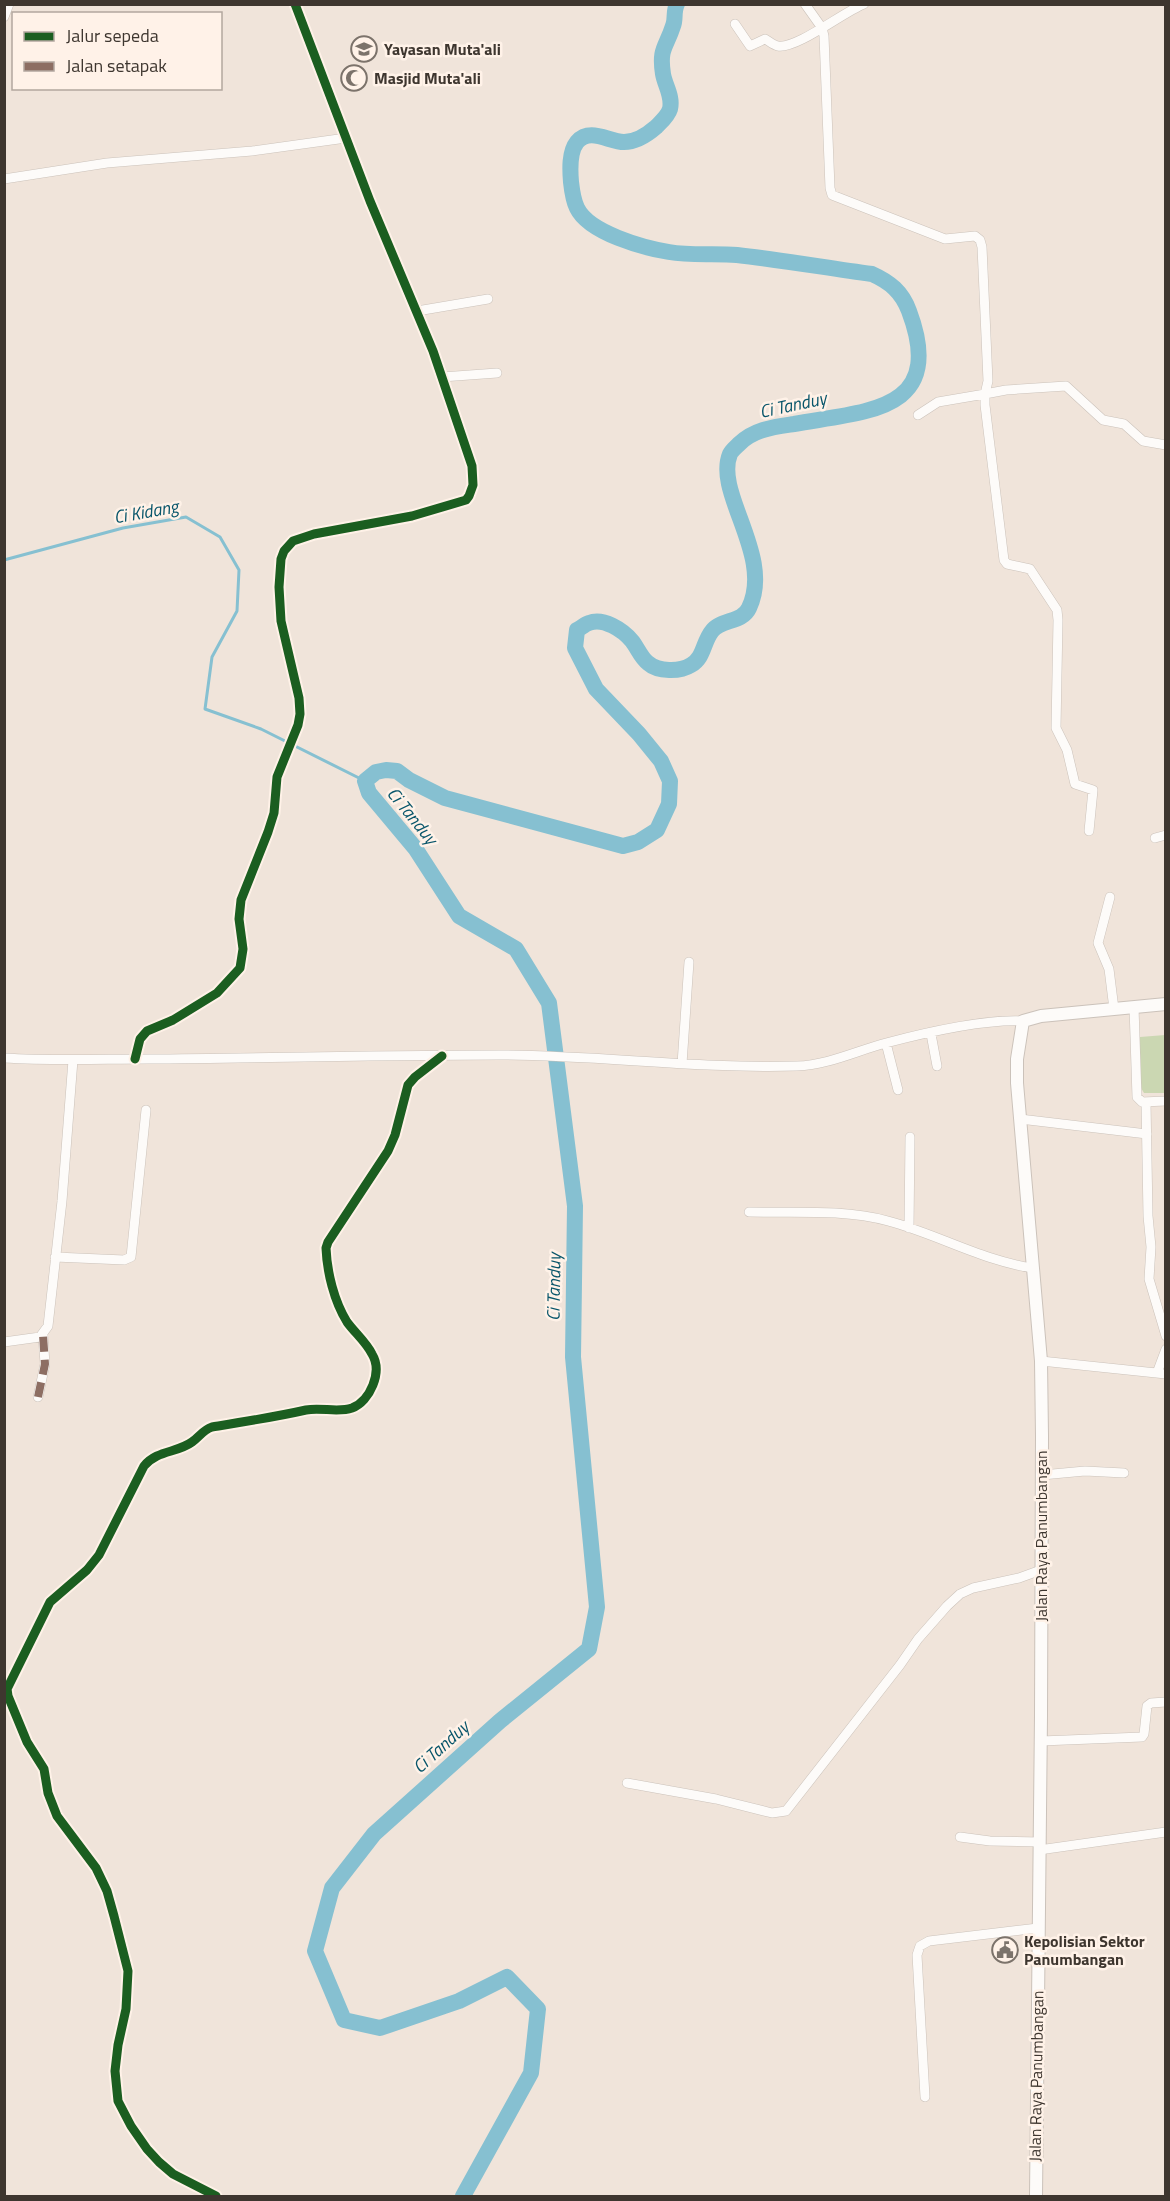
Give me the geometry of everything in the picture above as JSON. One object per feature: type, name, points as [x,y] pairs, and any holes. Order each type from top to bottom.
[{"type":"main road","points":[[1023,1021],[1041,1016],[1166,1004]]},
{"type":"main road","name":"Jalan Raya Panumbangan","points":[[1023,1021],[1017,1059],[1020,1119],[1041,1361],[1041,1741],[1036,2196]]},
{"type":"street","points":[[4,17],[9,4]]},
{"type":"street","points":[[135,1059],[140,1039],[147,1031],[173,1020],[217,993],[240,968],[243,949],[239,906],[271,823],[276,783],[282,762],[298,725],[299,698],[286,647],[280,598],[281,559],[284,551],[292,541],[314,534],[412,516],[466,500],[473,484],[472,466],[442,377],[295,4]]},
{"type":"street","points":[[805,4],[822,28],[830,192],[838,199],[945,239],[975,236],[982,247],[988,381],[985,405],[1004,560],[1008,564],[1030,569],[1057,610],[1059,620],[1056,728],[1067,750],[1075,784],[1093,790],[1089,831]]},
{"type":"street","points":[[735,24],[750,46],[765,39],[775,45],[785,46],[864,4]]},
{"type":"street","points":[[4,179],[107,163],[252,151],[346,138]]},
{"type":"street","points":[[417,311],[488,299]]},
{"type":"street","points":[[442,377],[496,373]]},
{"type":"street","points":[[918,415],[938,402],[1006,390],[1066,386],[1103,420],[1124,424],[1143,441],[1166,445]]},
{"type":"street","points":[[1155,838],[1166,835]]},
{"type":"street","points":[[1110,897],[1098,943],[1109,969],[1114,1009]]},
{"type":"street","points":[[682,1064],[689,962]]},
{"type":"street","points":[[1134,1007],[1137,1097],[1139,1101],[1146,1102],[1166,1101]]},
{"type":"street","points":[[4,1058],[73,1060],[501,1055],[600,1058],[682,1064],[813,1064],[849,1056],[886,1043],[998,1021],[1023,1021]]},
{"type":"street","points":[[931,1034],[937,1066]]},
{"type":"street","points":[[886,1043],[898,1090]]},
{"type":"street","points":[[216,2196],[173,2174],[159,2162],[131,2126],[118,2101],[115,2071],[126,2009],[128,1971],[114,1916],[96,1868],[57,1816],[48,1793],[44,1769],[27,1742],[8,1696],[8,1686],[50,1602],[87,1570],[99,1555],[144,1466],[153,1457],[192,1443],[206,1429],[212,1427],[309,1410],[346,1409],[357,1405],[367,1394],[376,1375],[375,1359],[337,1303],[326,1248],[388,1151],[395,1135],[408,1085],[442,1056]]},
{"type":"street","points":[[38,1397],[45,1364],[43,1335],[48,1326],[73,1060]]},
{"type":"street","points":[[1146,1102],[1148,1216],[1151,1247],[1149,1279],[1166,1336]]},
{"type":"street","points":[[55,1257],[124,1260],[130,1257],[146,1110]]},
{"type":"street","points":[[1020,1119],[1147,1134]]},
{"type":"street","points":[[909,1228],[910,1137]]},
{"type":"street","points":[[749,1212],[848,1215],[886,1220],[996,1259],[1033,1268]]},
{"type":"street","points":[[4,1342],[33,1339],[43,1335]]},
{"type":"street","points":[[1041,1361],[1161,1374],[1166,1349]]},
{"type":"street","points":[[1042,1475],[1085,1471],[1124,1473]]},
{"type":"street","points":[[627,1783],[716,1799],[772,1813],[786,1811],[946,1606],[960,1594],[973,1588],[1019,1578],[1041,1570]]},
{"type":"street","points":[[1041,1741],[1142,1737],[1147,1706],[1151,1703],[1166,1702]]},
{"type":"street","points":[[960,1837],[1039,1846],[1166,1832]]},
{"type":"street","points":[[925,2097],[917,1955],[920,1946],[929,1941],[1038,1928]]},
{"type":"green space","points":[[1165,1035],[1165,1093],[1144,1093],[1141,1088],[1138,1039]]},
{"type":"waterway","name":"Ci Kidang","points":[[463,2196],[531,2073],[538,2009],[507,1977],[459,2001],[380,2028],[344,2020],[315,1951],[332,1888],[374,1834],[500,1721],[589,1649],[597,1607],[573,1357],[575,1206],[549,1003],[516,949],[459,916],[415,848],[369,793],[365,781],[376,772],[397,771],[409,780],[445,798],[623,846],[638,842],[657,830],[669,804],[670,781],[661,761],[596,689],[575,648],[577,630],[594,622],[606,623],[628,637],[646,661],[657,668],[681,669],[695,662],[709,635],[716,627],[746,613],[755,588],[750,547],[730,487],[727,470],[732,451],[751,435],[765,430],[848,415],[872,409],[893,400],[909,388],[917,369],[918,344],[906,304],[895,288],[872,274],[737,255],[686,254],[658,250],[605,232],[583,217],[577,208],[572,192],[570,167],[571,156],[577,142],[594,135],[624,142],[633,141],[653,130],[669,112],[671,104],[663,74],[662,59],[674,23],[677,4]]},
{"type":"waterway","name":"Ci Kidang","points":[[4,560],[123,528],[186,517],[220,537],[239,570],[237,611],[212,657],[205,709],[261,729],[365,781]]},
{"type":"marked path","points":[[38,1397],[45,1364],[43,1335]]},
{"type":"cycle path","points":[[135,1059],[140,1039],[147,1031],[173,1020],[217,993],[240,968],[243,949],[239,919],[241,900],[268,832],[274,813],[277,777],[298,725],[300,714],[299,698],[281,621],[279,587],[281,559],[284,551],[293,541],[314,534],[412,516],[466,500],[473,485],[472,466],[433,351],[370,201],[295,4]]},
{"type":"cycle path","points":[[216,2196],[173,2174],[159,2162],[131,2126],[118,2101],[115,2071],[126,2009],[128,1971],[114,1916],[107,1891],[96,1868],[57,1816],[48,1793],[44,1769],[27,1742],[7,1689],[50,1602],[87,1570],[99,1555],[144,1466],[149,1461],[161,1454],[186,1446],[212,1427],[306,1410],[352,1408],[369,1393],[375,1377],[375,1361],[367,1345],[347,1322],[338,1305],[328,1267],[326,1248],[388,1151],[395,1135],[408,1085],[442,1056]]},
{"type":"place","name":"Yayasan Muta'ali","points":[[364,49]]},
{"type":"place","name":"Masjid Muta'ali","points":[[354,78]]},
{"type":"place","name":"Kepolisian Sektor Panumbangan","points":[[1005,1950]]},
{"type":"water label","name":"Ci Tanduy","points":[[793,405]]},
{"type":"water label","name":"Ci Tanduy","points":[[412,816]]},
{"type":"water label","name":"Ci Tanduy","points":[[554,1287]]},
{"type":"water label","name":"Ci Tanduy","points":[[441,1747]]}]
